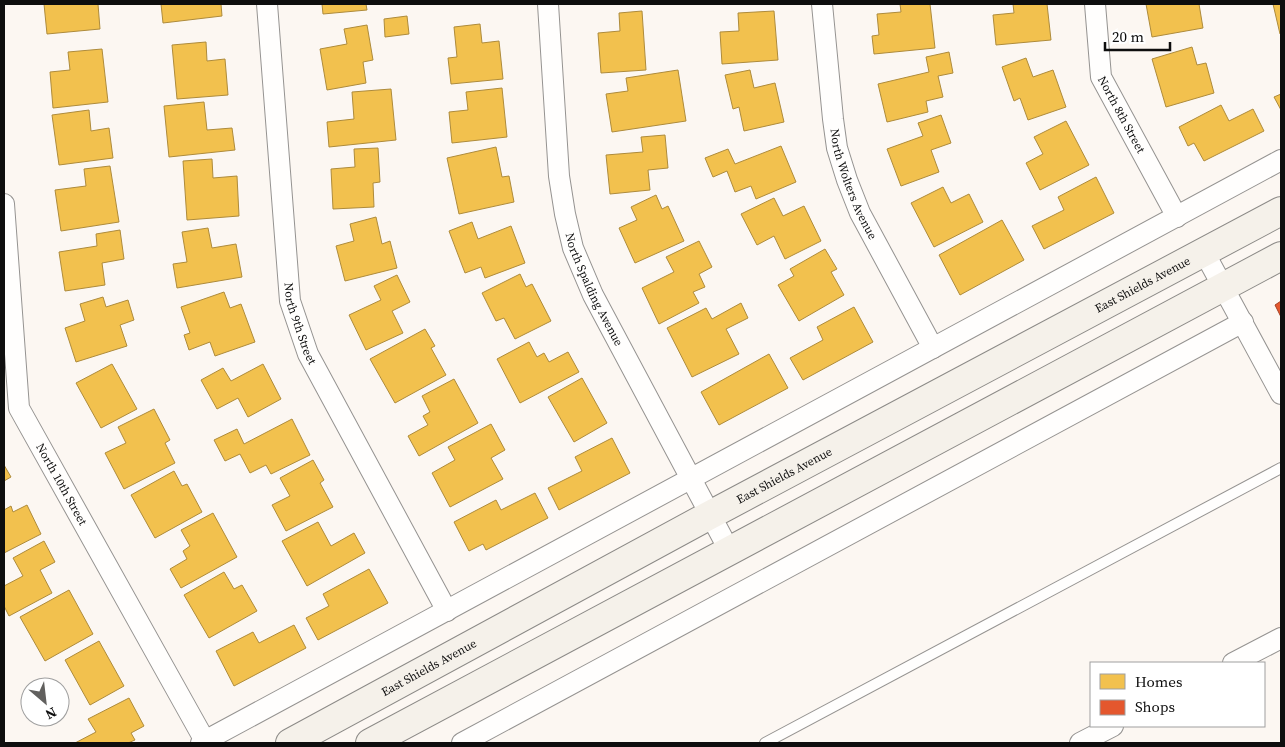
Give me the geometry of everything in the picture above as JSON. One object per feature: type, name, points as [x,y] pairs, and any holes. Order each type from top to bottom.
[{"type":"main road","name":"East Shields Avenue","points":[[290,743],[710,515],[1281,211]]},
{"type":"main road","points":[[370,743],[1281,256]]},
{"type":"street","name":"North 9th Street","points":[[268,4],[290,301],[308,354],[447,611]]},
{"type":"street","name":"North Spalding Avenue","points":[[548,4],[559,176],[573,248],[593,295],[729,550]]},
{"type":"street","name":"North Wolters Avenue","points":[[822,4],[837,148],[847,180],[860,213],[932,348]]},
{"type":"street","name":"North 8th Street","points":[[1095,4],[1100,77],[1177,217]]},
{"type":"street","points":[[203,742],[1281,160]]},
{"type":"street","name":"North 10th Street","points":[[4,204],[19,408],[203,742]]},
{"type":"street","points":[[1204,252],[1281,394]]},
{"type":"street","points":[[462,743],[1243,322]]},
{"type":"street","points":[[1235,662],[1281,638]]},
{"type":"street","points":[[1080,743],[1111,727]]},
{"type":"lane","points":[[765,743],[1281,468]]},
{"type":"building: Homes","points":[[44,4],[98,4],[100,29],[47,34]]},
{"type":"building: Homes","points":[[161,4],[221,4],[222,16],[163,23]]},
{"type":"building: Homes","points":[[322,4],[366,4],[367,10],[323,14]]},
{"type":"building: Homes","points":[[900,4],[930,4],[935,48],[874,54],[872,36],[879,35],[877,14],[901,12]]},
{"type":"building: Homes","points":[[1013,4],[1047,4],[1051,40],[996,45],[993,15],[1014,13]]},
{"type":"building: Homes","points":[[1146,4],[1199,4],[1203,28],[1152,37]]},
{"type":"building: Homes","points":[[1273,4],[1281,4],[1281,34],[1280,34]]},
{"type":"building: Homes","points":[[642,11],[646,70],[601,73],[598,33],[620,31],[619,13]]},
{"type":"building: Homes","points":[[774,11],[778,60],[722,64],[720,32],[739,31],[738,13]]},
{"type":"building: Homes","points":[[407,16],[409,34],[385,37],[384,19]]},
{"type":"building: Homes","points":[[480,24],[482,43],[499,41],[503,79],[451,84],[448,58],[457,57],[454,27]]},
{"type":"building: Homes","points":[[367,25],[373,60],[363,62],[366,83],[327,90],[320,49],[347,44],[344,29]]},
{"type":"building: Homes","points":[[206,42],[207,61],[225,59],[228,95],[177,99],[172,45]]},
{"type":"building: Homes","points":[[1192,47],[1197,65],[1206,63],[1214,93],[1166,107],[1152,59]]},
{"type":"building: Homes","points":[[102,49],[108,102],[53,108],[50,72],[70,70],[68,52]]},
{"type":"building: Homes","points":[[949,52],[953,73],[938,76],[943,97],[926,101],[928,112],[887,122],[878,84],[929,72],[926,57]]},
{"type":"building: Homes","points":[[1026,58],[1033,77],[1053,70],[1066,107],[1028,120],[1020,98],[1014,101],[1002,67]]},
{"type":"building: Homes","points":[[678,70],[686,121],[612,132],[606,94],[628,91],[626,78]]},
{"type":"building: Homes","points":[[750,70],[754,88],[775,83],[784,122],[744,131],[739,107],[733,109],[725,75]]},
{"type":"building: Homes","points":[[502,88],[507,137],[452,143],[449,112],[468,110],[466,92]]},
{"type":"building: Homes","points":[[391,89],[396,140],[329,147],[327,122],[354,119],[352,92]]},
{"type":"building: Homes","points":[[1281,94],[1281,110],[1274,97]]},
{"type":"building: Homes","points":[[204,102],[207,130],[232,128],[235,150],[169,157],[164,106]]},
{"type":"building: Homes","points":[[1221,105],[1229,121],[1253,109],[1264,131],[1204,161],[1194,143],[1188,146],[1179,127]]},
{"type":"building: Homes","points":[[89,110],[91,131],[109,128],[113,158],[59,165],[52,115]]},
{"type":"building: Homes","points":[[941,115],[951,143],[931,150],[939,172],[901,186],[887,149],[923,136],[918,123]]},
{"type":"building: Homes","points":[[1066,121],[1089,165],[1040,190],[1026,163],[1043,154],[1034,137]]},
{"type":"building: Homes","points":[[665,135],[668,168],[648,170],[650,190],[610,194],[606,155],[643,152],[641,137]]},
{"type":"building: Homes","points":[[781,146],[796,182],[756,199],[751,186],[735,192],[727,171],[713,177],[705,158],[728,149],[735,164]]},
{"type":"building: Homes","points":[[496,147],[502,177],[509,176],[514,202],[459,214],[447,158]]},
{"type":"building: Homes","points":[[378,148],[380,182],[373,183],[374,207],[333,209],[331,169],[355,167],[354,149]]},
{"type":"building: Homes","points":[[212,159],[213,178],[237,176],[239,216],[187,220],[183,161]]},
{"type":"building: Homes","points":[[110,166],[119,222],[61,231],[55,190],[86,186],[84,169]]},
{"type":"building: Homes","points":[[1096,177],[1114,213],[1044,249],[1032,226],[1064,210],[1058,197]]},
{"type":"building: Homes","points":[[943,187],[951,203],[969,194],[983,222],[934,247],[911,203]]},
{"type":"building: Homes","points":[[656,195],[662,209],[668,206],[684,241],[635,263],[619,228],[637,220],[631,207]]},
{"type":"building: Homes","points":[[774,198],[783,216],[804,206],[821,241],[785,259],[774,236],[757,245],[741,214]]},
{"type":"building: Homes","points":[[376,217],[382,244],[390,241],[397,268],[345,281],[336,246],[354,241],[350,224]]},
{"type":"building: Homes","points":[[1002,220],[1024,260],[960,295],[939,255]]},
{"type":"building: Homes","points":[[472,222],[478,239],[511,226],[525,263],[485,278],[481,267],[465,273],[449,231]]},
{"type":"building: Homes","points":[[208,228],[212,248],[236,244],[242,277],[177,288],[173,264],[187,262],[182,232]]},
{"type":"building: Homes","points":[[120,230],[124,259],[102,263],[105,285],[65,291],[59,252],[97,246],[96,234]]},
{"type":"building: Homes","points":[[699,241],[712,267],[699,274],[705,287],[693,292],[699,303],[659,324],[642,288],[674,272],[666,257]]},
{"type":"building: Homes","points":[[825,249],[837,269],[831,272],[844,295],[799,321],[778,285],[794,276],[790,269]]},
{"type":"building: Homes","points":[[520,274],[526,287],[532,284],[551,321],[515,339],[504,318],[496,321],[482,293]]},
{"type":"building: Homes","points":[[397,275],[410,302],[392,311],[403,333],[366,350],[349,315],[381,300],[374,286]]},
{"type":"building: Homes","points":[[224,292],[230,308],[241,304],[255,342],[215,356],[210,342],[189,350],[184,335],[190,333],[181,307]]},
{"type":"building: Homes","points":[[103,297],[106,307],[128,300],[134,320],[120,325],[127,346],[76,362],[65,328],[85,321],[80,304]]},
{"type":"building: Homes","points":[[741,303],[748,318],[726,329],[739,354],[692,377],[667,328],[706,308],[712,319]]},
{"type":"building: Homes","points":[[854,307],[873,342],[803,380],[790,358],[823,340],[817,327]]},
{"type":"building: Homes","points":[[425,329],[435,346],[431,348],[446,375],[395,403],[370,359]]},
{"type":"building: Homes","points":[[529,342],[537,357],[544,353],[549,362],[568,352],[579,372],[520,403],[497,359]]},
{"type":"building: Homes","points":[[769,354],[788,388],[719,425],[701,392]]},
{"type":"building: Homes","points":[[112,364],[137,409],[101,428],[76,383]]},
{"type":"building: Homes","points":[[263,364],[281,399],[248,417],[238,398],[217,409],[201,380],[223,368],[231,381]]},
{"type":"building: Homes","points":[[582,378],[607,423],[574,442],[548,397]]},
{"type":"building: Homes","points":[[454,379],[478,423],[419,456],[408,436],[428,425],[423,416],[430,412],[422,396]]},
{"type":"building: Homes","points":[[154,409],[170,440],[165,443],[175,463],[124,489],[105,453],[126,443],[118,427]]},
{"type":"building: Homes","points":[[292,419],[310,455],[271,474],[266,465],[250,473],[240,454],[225,461],[214,440],[237,429],[244,444]]},
{"type":"building: Homes","points":[[491,424],[505,450],[491,458],[503,479],[450,507],[432,473],[455,460],[448,447]]},
{"type":"building: Homes","points":[[612,438],[630,473],[559,510],[548,488],[582,471],[575,457]]},
{"type":"building: Homes","points":[[313,460],[324,480],[320,483],[333,507],[286,531],[272,505],[290,496],[280,478]]},
{"type":"building: Homes","points":[[4,465],[11,477],[4,481]]},
{"type":"building: Homes","points":[[174,471],[182,486],[187,484],[202,512],[155,538],[131,495]]},
{"type":"building: Homes","points":[[535,493],[548,518],[486,550],[483,544],[469,551],[454,522],[496,500],[501,510]]},
{"type":"building: Homes","points":[[27,505],[41,534],[4,553],[4,510],[11,506],[13,512]]},
{"type":"building: Homes","points":[[213,513],[237,557],[181,588],[170,569],[187,559],[183,551],[190,546],[181,530]]},
{"type":"building: Homes","points":[[318,522],[331,546],[354,533],[365,553],[307,586],[282,541]]},
{"type":"building: Homes","points":[[44,541],[55,562],[40,570],[52,593],[9,616],[4,606],[4,586],[23,576],[13,558]]},
{"type":"building: Homes","points":[[369,569],[388,603],[318,640],[306,618],[329,606],[323,594]]},
{"type":"building: Homes","points":[[224,572],[234,589],[242,585],[257,611],[209,638],[184,595]]},
{"type":"building: Homes","points":[[69,590],[93,634],[45,661],[20,617]]},
{"type":"building: Homes","points":[[294,625],[306,648],[234,686],[216,651],[253,632],[259,643]]},
{"type":"building: Homes","points":[[99,641],[124,686],[90,705],[65,660]]},
{"type":"building: Homes","points":[[129,698],[144,726],[131,733],[135,740],[128,743],[75,743],[96,732],[88,719]]},
{"type":"building: Shops","points":[[1281,301],[1281,317],[1275,305]]}]
